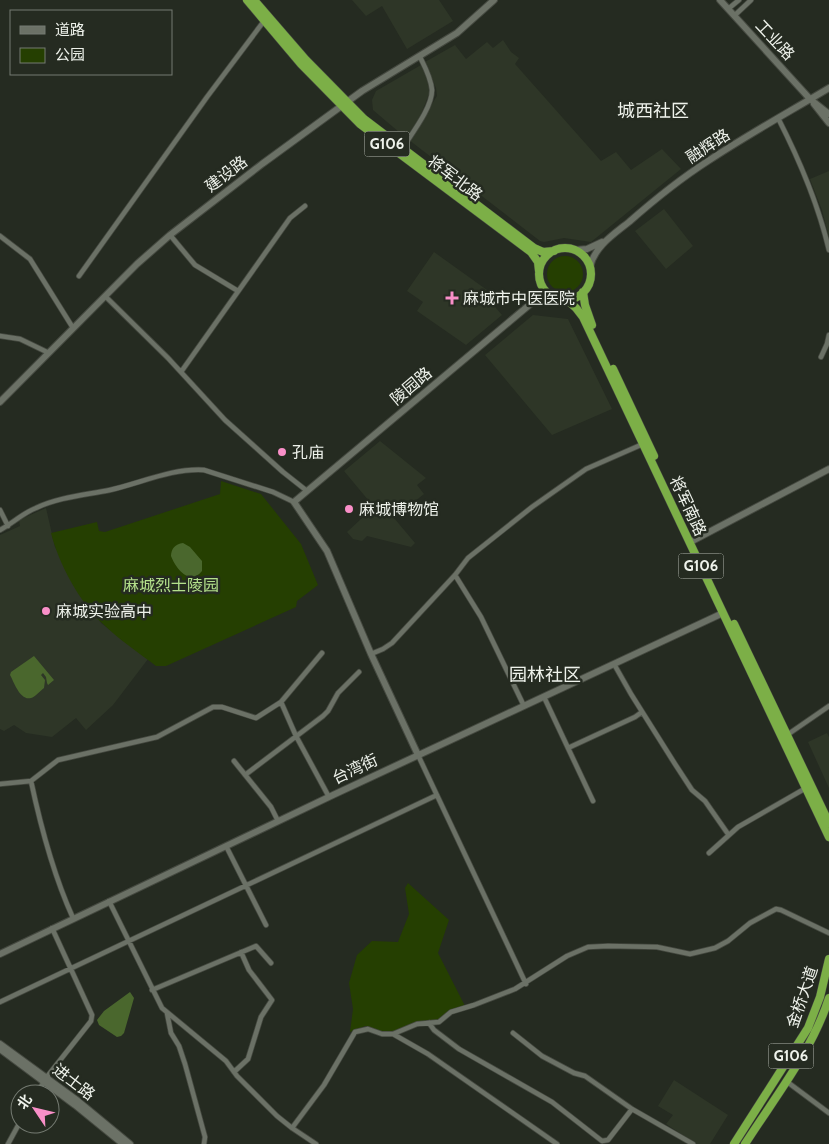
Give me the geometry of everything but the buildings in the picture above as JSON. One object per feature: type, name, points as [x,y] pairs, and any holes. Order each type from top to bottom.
[{"type":"highway","name":"将军北路","points":[[247,0],[302,64],[344,104],[534,248],[543,252],[554,250]]},
{"type":"highway","name":"将军北路","points":[[254,0],[360,124],[531,252],[538,262],[540,271]]},
{"type":"highway","name":"G106","points":[[554,250],[567,248],[576,250]]},
{"type":"highway","points":[[540,271],[544,259],[554,250]]},
{"type":"highway","points":[[576,250],[586,258],[590,267]]},
{"type":"highway","name":"G106","points":[[583,292],[590,280],[590,267]]},
{"type":"highway","name":"G106","points":[[540,271],[540,280],[546,291],[558,299],[567,300]]},
{"type":"highway","points":[[567,300],[583,292]]},
{"type":"highway","name":"将军南路","points":[[583,292],[589,318],[829,823]]},
{"type":"highway","name":"将军南路","points":[[567,300],[582,317],[829,837]]},
{"type":"highway","name":"金桥大道","points":[[734,1144],[808,1028],[820,996],[829,959]]},
{"type":"highway","name":"金桥大道","points":[[745,1144],[816,1032],[829,998]]},
{"type":"street","name":"工业路","points":[[720,0],[810,99],[829,124]]},
{"type":"street","points":[[728,10],[739,0]]},
{"type":"street","points":[[734,16],[752,0]]},
{"type":"street","name":"建设路","points":[[0,402],[137,264],[170,235],[262,164],[362,91],[457,33],[493,1]]},
{"type":"street","points":[[78,276],[264,21]]},
{"type":"street","points":[[402,149],[427,109],[432,90],[430,80],[420,57]]},
{"type":"street","name":"融辉路","points":[[610,238],[654,200],[694,170],[829,88]]},
{"type":"street","name":"工业路","points":[[810,99],[829,114]]},
{"type":"street","points":[[778,118],[797,155],[815,198],[829,250]]},
{"type":"street","points":[[181,372],[290,218],[305,206]]},
{"type":"street","points":[[170,235],[195,265],[238,291]]},
{"type":"street","points":[[0,236],[30,259],[73,328]]},
{"type":"street","points":[[576,250],[592,248],[610,238]]},
{"type":"street","points":[[590,267],[596,252],[610,238]]},
{"type":"street","name":"陵园路","points":[[294,502],[546,291]]},
{"type":"street","points":[[105,296],[181,372],[225,420],[307,491]]},
{"type":"street","points":[[821,357],[829,335]]},
{"type":"street","points":[[0,336],[20,339],[49,353]]},
{"type":"street","points":[[371,654],[389,646],[455,575],[468,558],[532,507],[573,477],[600,461],[643,444]]},
{"type":"street","points":[[694,540],[829,469]]},
{"type":"street","points":[[0,530],[23,515],[49,502],[111,490],[172,473],[194,470],[204,470],[273,492],[294,502],[327,551],[371,654],[526,984]]},
{"type":"street","points":[[0,510],[8,526]]},
{"type":"street","points":[[455,575],[481,617],[524,706]]},
{"type":"street","name":"台湾街","points":[[0,954],[278,821],[723,613]]},
{"type":"street","points":[[0,784],[31,781],[58,760],[157,737],[213,707],[222,707],[256,718],[281,702],[322,653]]},
{"type":"street","points":[[614,664],[692,790],[705,801],[728,834]]},
{"type":"street","points":[[245,775],[328,711],[338,693],[359,672]]},
{"type":"street","points":[[544,696],[593,801]]},
{"type":"street","points":[[281,702],[296,736],[329,797]]},
{"type":"street","points":[[787,735],[829,706]]},
{"type":"street","points":[[568,748],[642,712]]},
{"type":"street","points":[[234,761],[271,807],[278,821]]},
{"type":"street","points":[[31,781],[41,829],[61,891],[74,918]]},
{"type":"street","points":[[709,853],[738,826],[806,788]]},
{"type":"street","points":[[0,1002],[437,795]]},
{"type":"street","points":[[226,846],[266,925]]},
{"type":"street","points":[[109,902],[159,1004],[167,1013],[226,1061],[267,1107],[292,1128],[316,1144]]},
{"type":"street","points":[[292,1128],[324,1085],[355,1032],[368,1029],[382,1034],[393,1034],[418,1024],[439,1022],[451,1012],[526,984],[567,956],[588,948],[608,946],[657,947],[690,954],[715,948],[728,941],[750,923],[776,909],[829,933]]},
{"type":"street","points":[[42,1084],[92,1015],[52,928]]},
{"type":"street","points":[[152,990],[256,946],[270,963]]},
{"type":"street","points":[[234,1072],[248,1059],[261,1017],[272,1000],[249,970],[241,952]]},
{"type":"street","points":[[167,1013],[171,1032],[179,1046],[185,1064],[205,1137],[204,1144]]},
{"type":"street","points":[[429,1023],[434,1030],[459,1049],[552,1102],[602,1141],[608,1140],[632,1109]]},
{"type":"street","points":[[513,1033],[542,1056],[574,1073],[585,1076],[632,1109],[693,1144]]},
{"type":"street","points":[[393,1034],[428,1054],[557,1144]]},
{"type":"street","name":"进士路","points":[[0,1044],[123,1144]]},
{"type":"street","name":"进士路","points":[[0,1049],[84,1106],[130,1144]]},
{"type":"street","points":[[786,1081],[829,1113]]},
{"type":"shaded area","points":[[352,0],[439,0],[453,21],[407,49],[382,6],[366,16]]},
{"type":"shaded area","points":[[503,40],[511,52],[519,58],[515,64],[601,161],[616,152],[631,170],[662,149],[681,169],[591,242],[564,238],[540,241],[409,140],[437,96],[436,88],[425,62],[455,45],[466,59],[487,42],[493,48]]},
{"type":"shaded area","points":[[421,65],[429,80],[429,94],[420,117],[406,138],[373,110],[372,100],[376,91]]},
{"type":"shaded area","points":[[829,171],[829,237],[822,210],[810,179]]},
{"type":"shaded area","points":[[664,209],[693,246],[666,269],[635,231]]},
{"type":"shaded area","name":"麻城市中医医院","points":[[434,252],[487,290],[484,294],[502,315],[466,345],[417,311],[423,302],[407,291]]},
{"type":"shaded area","points":[[533,315],[568,319],[612,409],[552,435],[485,355]]},
{"type":"shaded area","points":[[380,441],[426,478],[417,485],[424,494],[394,518],[415,543],[411,547],[367,536],[362,541],[353,539],[347,532],[374,507],[344,471]]},
{"type":"shaded area","name":"麻城实验高中","points":[[46,508],[55,547],[101,623],[148,659],[113,705],[86,730],[76,718],[52,737],[26,733],[14,725],[4,731],[0,729],[0,535],[20,526],[19,520]]},
{"type":"shaded area","points":[[183,543],[190,547],[202,561],[202,571],[193,577],[184,574],[176,566],[171,556],[174,547]]},
{"type":"shaded area","points":[[34,656],[54,680],[48,685],[43,673],[41,675],[45,680],[44,688],[31,698],[27,698],[18,690],[10,675],[11,672]]},
{"type":"shaded area","points":[[827,733],[829,737],[829,788],[808,742]]},
{"type":"shaded area","points":[[130,992],[134,998],[124,1033],[117,1037],[99,1025],[97,1020],[104,1011]]},
{"type":"shaded area","points":[[674,1080],[728,1115],[710,1144],[696,1144],[666,1124],[673,1115],[658,1106]]},
{"type":"green space","points":[[565,256],[572,257],[578,261],[582,267],[582,281],[578,287],[572,291],[565,292],[558,291],[552,287],[548,281],[547,274],[548,267],[552,261],[558,257]]},
{"type":"green space","name":"麻城烈士陵园","points":[[221,481],[261,494],[301,544],[318,585],[297,601],[296,607],[166,666],[156,666],[108,629],[86,605],[64,569],[51,533],[97,522],[99,531],[105,532],[220,494]]},
{"type":"green space","points":[[408,883],[449,920],[438,953],[465,1006],[440,1020],[419,1022],[394,1032],[386,1033],[365,1026],[350,1032],[353,1009],[349,983],[357,955],[372,941],[398,942],[409,914],[405,888]]},
{"type":"place","name":"麻城市中医医院","points":[[452,298]]},
{"type":"place","name":"孔庙","points":[[282,452]]},
{"type":"place","name":"麻城博物馆","points":[[349,509]]},
{"type":"place","name":"麻城实验高中","points":[[46,611]]},
{"type":"district","name":"城西社区","points":[[653,111]]},
{"type":"district","name":"园林社区","points":[[545,675]]}]
